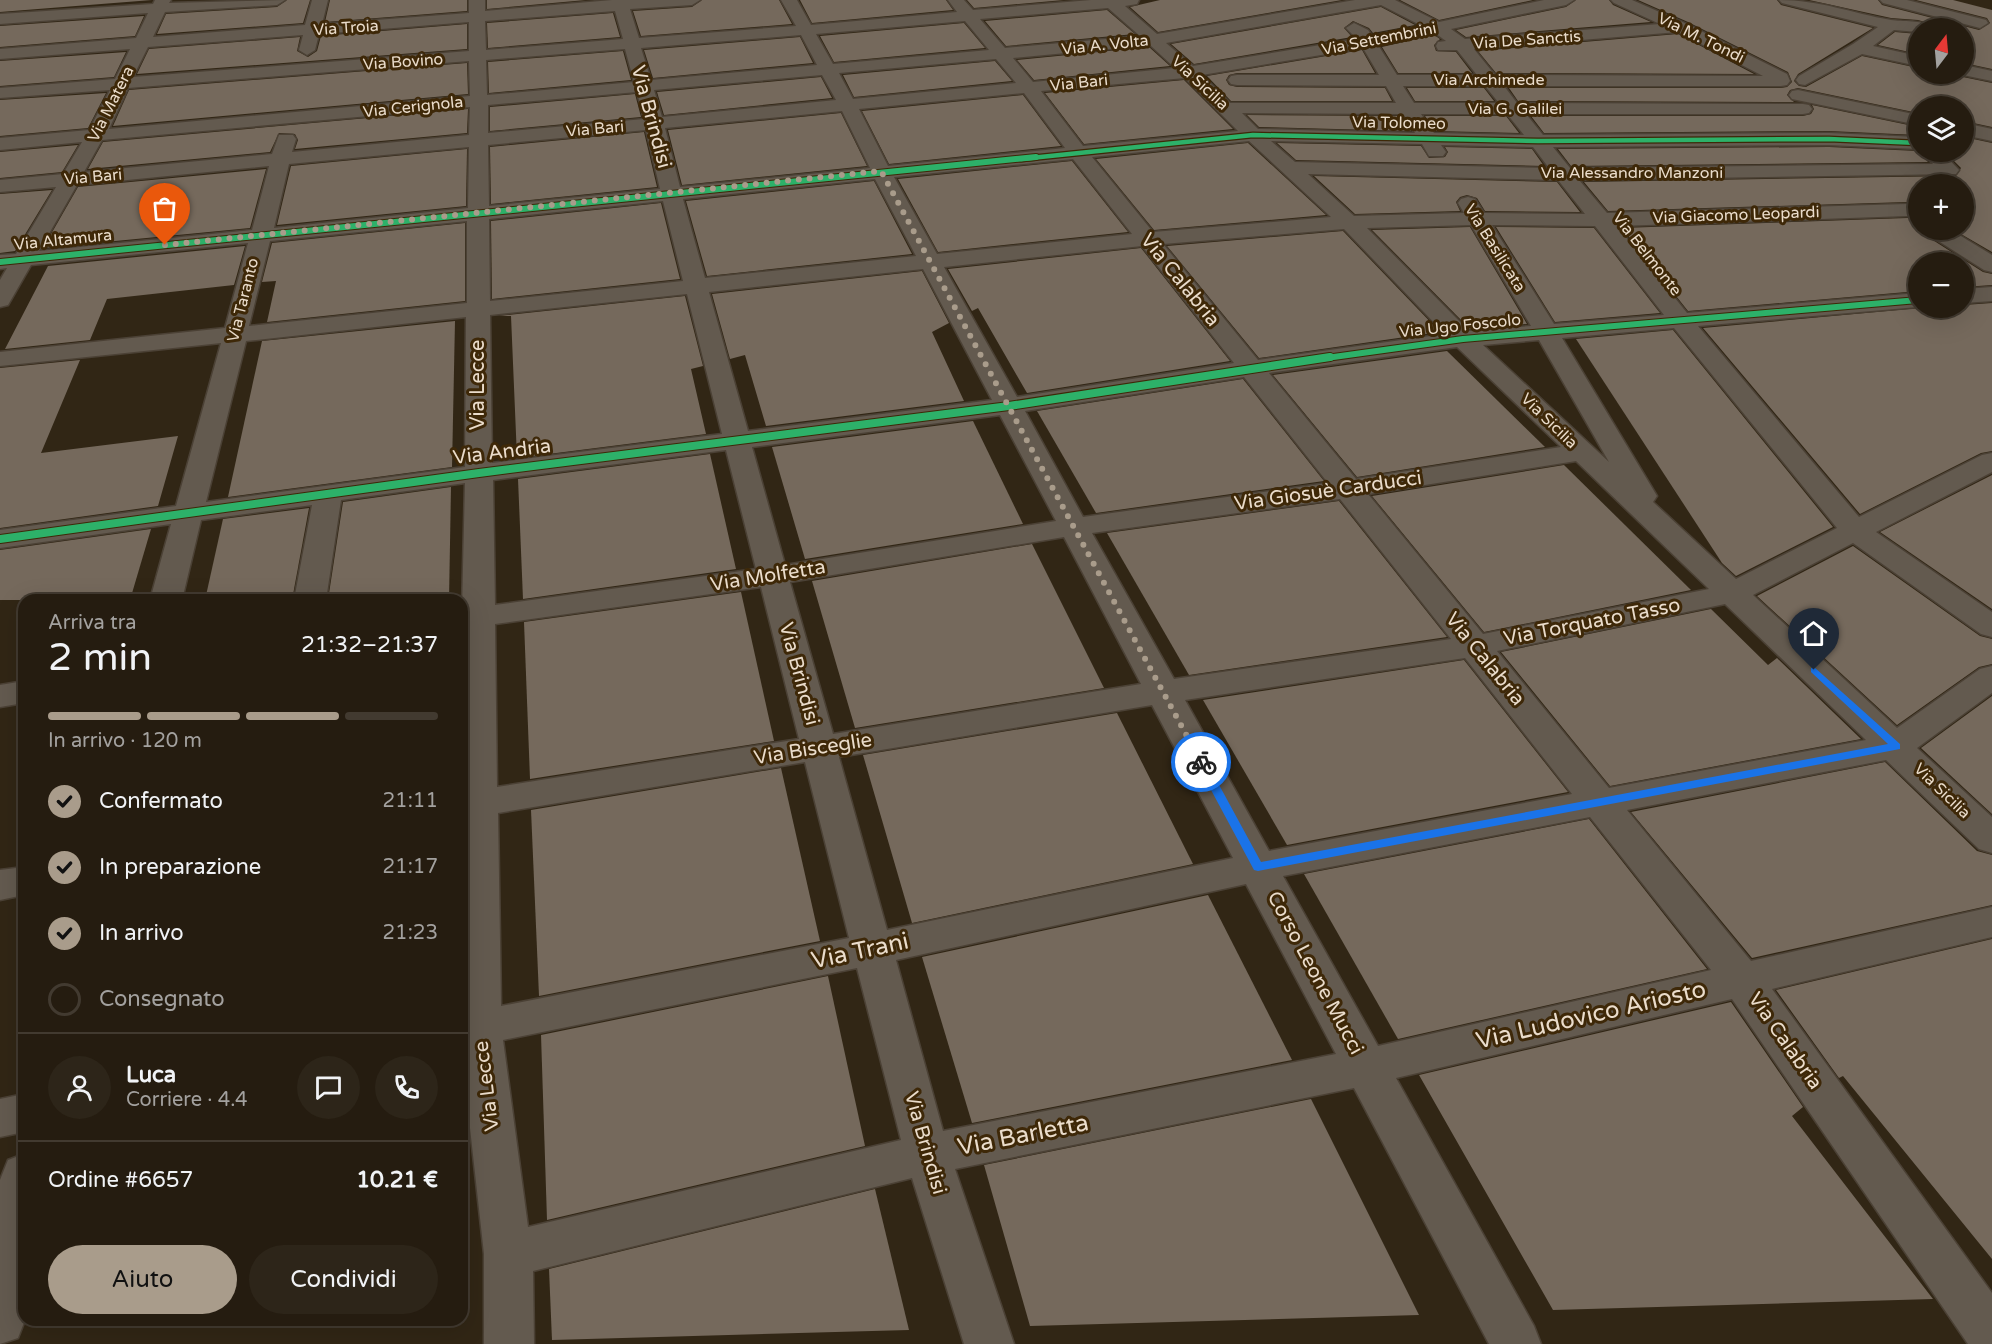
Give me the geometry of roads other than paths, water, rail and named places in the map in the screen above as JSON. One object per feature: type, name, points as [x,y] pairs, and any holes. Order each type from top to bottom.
[{"type":"street","points":[[0,19],[161,4],[277,0]]},
{"type":"street","name":"Via Taranto","points":[[168,594],[259,236],[282,159],[320,0]]},
{"type":"street","name":"Via Troia","points":[[0,54],[312,30],[477,9],[692,0]]},
{"type":"street","name":"Via Basilicata","points":[[1299,0],[1362,33],[1547,332],[1661,526]]},
{"type":"street","name":"Via A. Volta","points":[[826,69],[1153,40],[1382,0]]},
{"type":"street","name":"Via Belmonte","points":[[1382,0],[1428,41],[1462,45],[1680,320],[1855,531],[1992,627]]},
{"type":"street","points":[[1494,0],[1592,35]]},
{"type":"street","name":"Via Settembrini","points":[[1193,76],[1371,47],[1428,41],[1454,22],[1566,0]]},
{"type":"street","name":"Via M. Tondi","points":[[1619,0],[1681,27],[1794,88],[1829,139],[1862,172],[1908,210]]},
{"type":"street","points":[[1787,0],[1892,25],[1908,27]]},
{"type":"street","points":[[1888,0],[1985,26]]},
{"type":"street","name":"Via Bovino","points":[[0,93],[121,83],[296,94],[477,56],[632,43],[802,15],[1119,1]]},
{"type":"street","name":"Via Sicilia","points":[[1119,1],[1153,40],[1349,222],[1463,339],[1992,839]]},
{"type":"street","name":"Via Brindisi","points":[[621,3],[643,87],[656,124],[671,192],[927,1154],[989,1344]]},
{"type":"street","name":"Via Matera","points":[[0,300],[96,135],[161,4]]},
{"type":"street","name":"Via Calabria","points":[[962,8],[1029,88],[1077,152],[1742,980],[1992,1335]]},
{"type":"street","name":"Via Lecce","points":[[477,9],[477,100],[480,140],[478,473],[470,618],[471,1029],[508,1254],[509,1344]]},
{"type":"street","name":"Corso Leone Mucci","points":[[802,15],[826,69],[848,105],[930,262],[1516,1344]]},
{"type":"street","points":[[1794,88],[1892,25]]},
{"type":"street","name":"Via De Sanctis","points":[[1462,45],[1681,27]]},
{"type":"street","points":[[1614,33],[1629,49]]},
{"type":"street","points":[[1536,39],[1577,80]]},
{"type":"street","points":[[1371,47],[1428,41]]},
{"type":"street","points":[[1859,48],[1908,59]]},
{"type":"street","points":[[1644,64],[1660,79]]},
{"type":"street","name":"Via Cerignola","points":[[0,144],[96,135],[296,94],[477,100],[826,69]]},
{"type":"street","points":[[1974,72],[1992,76]]},
{"type":"street","name":"Via Archimede","points":[[1193,76],[1490,81],[1660,79],[1794,88]]},
{"type":"street","name":"Via Bari","points":[[0,186],[1029,88],[1193,76]]},
{"type":"street","points":[[1794,88],[1908,117]]},
{"type":"street","name":"Via G. Galilei","points":[[1226,108],[1512,108],[1794,88]]},
{"type":"street","points":[[1974,131],[1992,135]]},
{"type":"street","name":"Via Tolomeo","points":[[881,171],[1253,135],[1538,141],[1829,139],[1908,143]]},
{"type":"street","name":"Via Alessandro Manzoni","points":[[1291,168],[1564,174],[1949,170],[1941,162]]},
{"type":"street","name":"Via Altamura","points":[[0,262],[881,171]]},
{"type":"street","name":"Via Giacomo Leopardi","points":[[0,359],[478,311],[1147,239],[1349,222],[1908,214]]},
{"type":"street","points":[[1974,238],[1992,240]]},
{"type":"street","points":[[1953,240],[1992,265]]},
{"type":"street","points":[[1974,295],[1992,294]]},
{"type":"street","name":"Via Ugo Foscolo","points":[[1009,406],[1251,368],[1463,339],[1908,301]]},
{"type":"street","name":"Via Andria","points":[[0,539],[188,515],[478,473],[1009,406]]},
{"type":"street","name":"Via Giosuè Carducci","points":[[1074,526],[1348,489],[1581,452]]},
{"type":"street","name":"Via Torquato Tasso","points":[[1163,692],[1474,646],[1733,593],[1990,464]]},
{"type":"street","points":[[311,594],[328,495]]},
{"type":"street","name":"Via Molfetta","points":[[470,618],[773,576],[1074,526]]},
{"type":"street","points":[[1896,746],[1992,677]]},
{"type":"street","name":"Via Bisceglie","points":[[471,805],[1163,692]]},
{"type":"street","points":[[0,696],[18,693]]},
{"type":"street","name":"Via Trani","points":[[471,1029],[872,950],[1258,867],[1896,746]]},
{"type":"street","points":[[0,885],[18,882]]},
{"type":"street","name":"Via Ludovico Ariosto","points":[[1365,1067],[1992,922]]},
{"type":"street","name":"Via Barletta","points":[[508,1254],[927,1154],[1365,1067]]},
{"type":"street","points":[[0,1118],[18,1114]]},
{"type":"street","points":[[0,1321],[18,1212]]}]
